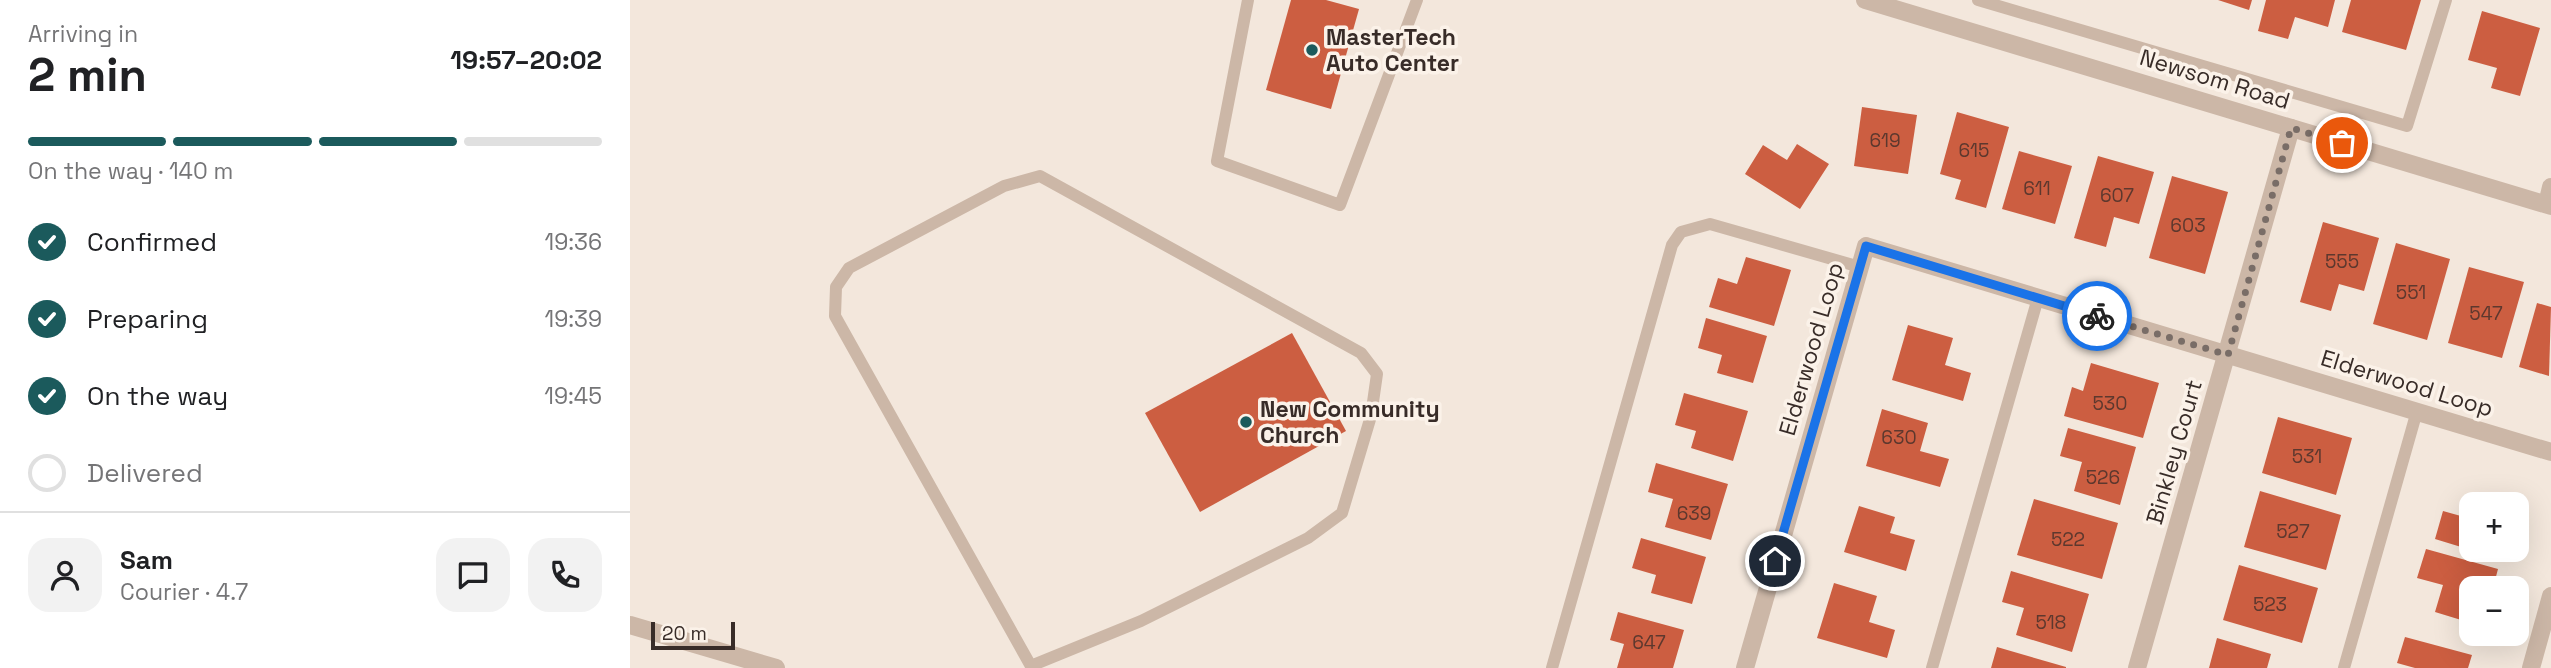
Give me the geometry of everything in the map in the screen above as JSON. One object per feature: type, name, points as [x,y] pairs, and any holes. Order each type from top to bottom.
[{"type":"street","name":"Newsom Road","points":[[1865,0],[2291,128],[2550,199]]},
{"type":"street","name":"Binkley Court","points":[[2137,668],[2291,128]]},
{"type":"street","name":"Elderwood Loop","points":[[1745,668],[1866,246],[2551,452]]},
{"type":"street","points":[[2531,668],[2551,596]]},
{"type":"street","points":[[630,625],[776,668]]},
{"type":"lane","points":[[1248,0],[1217,161],[1340,205],[1417,0]]},
{"type":"lane","points":[[1978,0],[2407,125],[2446,0]]},
{"type":"lane","points":[[1040,176],[1361,353],[1377,374],[1371,416],[1342,513],[1308,538],[1141,621],[1032,666],[835,316],[836,287],[849,268],[1004,186],[1040,176]]},
{"type":"lane","points":[[1552,668],[1672,244],[1681,232],[1710,225],[1860,267]]},
{"type":"lane","points":[[1932,668],[2038,298]]},
{"type":"lane","points":[[2344,668],[2417,411]]},
{"type":"building","name":"MasterTech Auto Center","points":[[1291,0],[1326,0],[1359,9],[1331,109],[1266,90]]},
{"type":"building","points":[[2218,0],[2252,0],[2249,10]]},
{"type":"building","points":[[2266,0],[2335,0],[2328,27],[2295,17],[2288,39],[2258,31]]},
{"type":"building","points":[[2351,0],[2421,0],[2406,50],[2342,32]]},
{"type":"building","points":[[2482,11],[2540,28],[2520,96],[2491,88],[2497,68],[2468,60]]},
{"type":"building","points":[[1862,107],[1917,115],[1908,174],[1854,166]]},
{"type":"building","points":[[1957,112],[2009,127],[1986,208],[1955,199],[1961,180],[1940,174]]},
{"type":"building","points":[[1797,144],[1829,164],[1800,209],[1745,174],[1763,145],[1787,160]]},
{"type":"building","points":[[2019,151],[2072,166],[2055,224],[2002,209]]},
{"type":"building","points":[[2098,156],[2154,172],[2139,224],[2114,217],[2106,247],[2074,238]]},
{"type":"building","points":[[2172,176],[2228,192],[2205,274],[2149,258]]},
{"type":"building","points":[[2323,222],[2379,238],[2364,291],[2339,284],[2331,311],[2300,302]]},
{"type":"building","points":[[2396,243],[2450,259],[2427,340],[2373,324]]},
{"type":"building","points":[[1746,257],[1791,270],[1774,326],[1709,307],[1718,278],[1737,284]]},
{"type":"building","points":[[2469,267],[2524,282],[2502,358],[2448,343]]},
{"type":"building","points":[[2537,303],[2551,307],[2549,376],[2519,367]]},
{"type":"building","points":[[1706,318],[1767,336],[1753,383],[1717,373],[1722,355],[1698,348]]},
{"type":"building","points":[[1908,325],[1953,338],[1945,365],[1971,373],[1963,401],[1892,380]]},
{"type":"building","name":"New Community Church","points":[[1292,333],[1346,431],[1200,512],[1145,413]]},
{"type":"building","points":[[2091,363],[2159,383],[2143,438],[2064,416],[2072,387],[2083,391]]},
{"type":"building","points":[[1684,393],[1748,411],[1733,461],[1691,448],[1696,431],[1675,425]]},
{"type":"building","points":[[1882,409],[1928,423],[1920,451],[1949,459],[1940,487],[1866,466]]},
{"type":"building","points":[[2278,417],[2352,438],[2336,495],[2262,473]]},
{"type":"building","points":[[2068,428],[2136,447],[2120,505],[2074,491],[2082,462],[2060,456]]},
{"type":"building","points":[[1656,463],[1728,484],[1711,540],[1665,527],[1673,499],[1648,492]]},
{"type":"building","points":[[2260,491],[2341,515],[2326,570],[2244,547]]},
{"type":"building","points":[[2034,499],[2118,523],[2102,579],[2017,555]]},
{"type":"building","points":[[1859,506],[1895,517],[1890,533],[1915,540],[1906,571],[1844,552]]},
{"type":"building","points":[[2443,511],[2459,515],[2459,546],[2435,539]]},
{"type":"building","points":[[1641,538],[1706,557],[1692,604],[1651,593],[1656,575],[1632,568]]},
{"type":"building","points":[[2426,549],[2459,558],[2459,562],[2473,562],[2498,569],[2496,576],[2459,576],[2459,619],[2435,612],[2443,585],[2417,578]]},
{"type":"building","points":[[2239,565],[2318,588],[2302,643],[2223,620]]},
{"type":"building","points":[[2011,571],[2089,594],[2072,652],[2016,635],[2024,608],[2002,602]]},
{"type":"building","points":[[1834,583],[1877,596],[1869,622],[1895,630],[1887,658],[1817,638]]},
{"type":"building","points":[[1618,612],[1684,630],[1673,668],[1617,668],[1624,644],[1610,640]]},
{"type":"building","points":[[2405,637],[2472,655],[2468,668],[2415,668],[2397,663]]},
{"type":"building","points":[[2217,638],[2271,654],[2267,668],[2209,668]]},
{"type":"building","points":[[1997,647],[2066,667],[2066,668],[1991,668]]},
{"type":"way so far","points":[[2097,316],[2228,355],[2291,128],[2342,143]]},
{"type":"place","name":"MasterTech Auto Center","points":[[1312,50]]},
{"type":"place","name":"New Community Church","points":[[1246,422]]},
{"type":"route","points":[[1775,561],[1866,246],[2097,316]]}]
